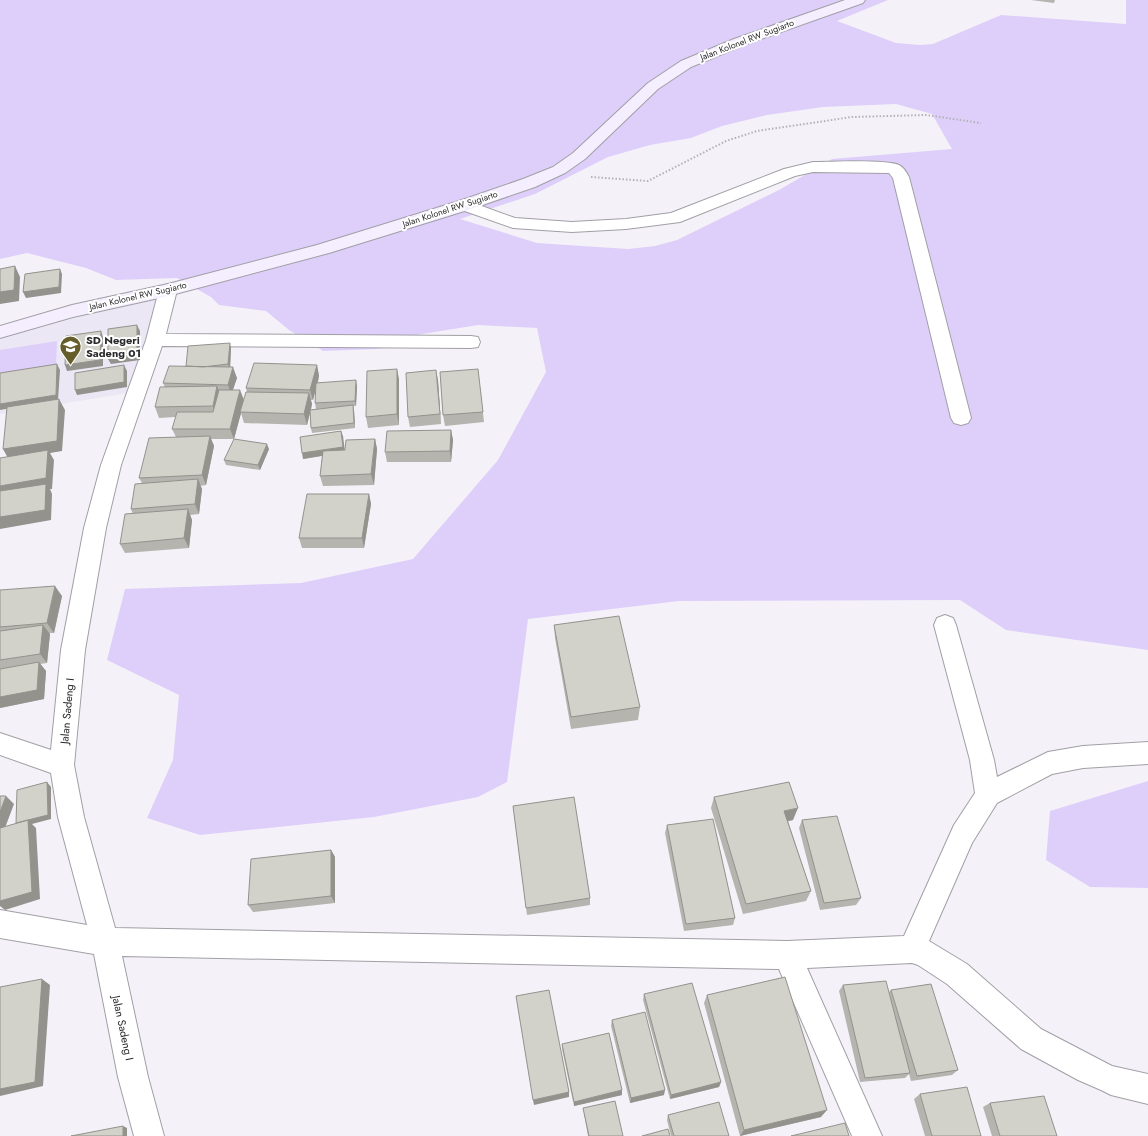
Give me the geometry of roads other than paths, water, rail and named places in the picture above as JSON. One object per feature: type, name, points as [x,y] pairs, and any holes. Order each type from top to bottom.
[{"type":"main road","name":"Jalan Kolonel RW Sugiarto","points":[[0,332],[72,311],[168,290],[323,249],[465,205],[529,183],[559,170],[579,156],[653,86],[686,64],[739,42],[858,0]]},
{"type":"street","points":[[465,205],[513,223],[572,228],[626,224],[674,218],[790,172],[813,167],[878,167],[894,169],[901,177],[961,418]]},
{"type":"street","name":"Jalan Sadeng I","points":[[149,1136],[133,1077],[105,942],[71,817],[62,765],[73,650],[95,528],[111,465],[155,340],[168,290]]},
{"type":"street","points":[[155,340],[471,342]]},
{"type":"street","points":[[945,625],[982,760],[988,795]]},
{"type":"street","points":[[0,744],[62,765]]},
{"type":"street","points":[[912,949],[963,834],[988,795],[1048,763],[1083,757],[1148,753]]},
{"type":"street","points":[[0,924],[105,942],[787,955],[912,949],[925,953],[957,974],[1031,1039],[1088,1070],[1111,1080],[1148,1089]]},
{"type":"street","points":[[787,955],[867,1136]]},
{"type":"place","name":"SD Negeri Sadeng 01","points":[[71,366]]}]
